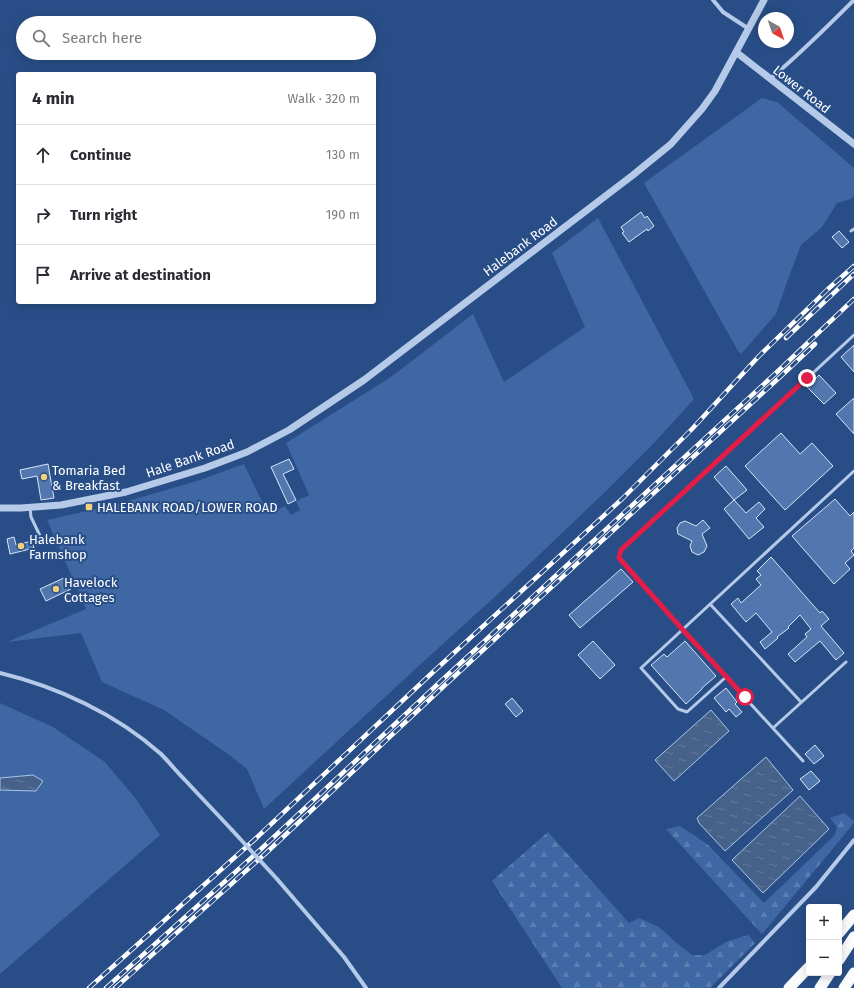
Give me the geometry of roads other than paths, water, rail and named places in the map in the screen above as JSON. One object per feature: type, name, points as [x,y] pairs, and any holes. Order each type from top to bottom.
[{"type":"highway","points":[[842,929],[854,914]]},
{"type":"highway","points":[[842,955],[854,937]]},
{"type":"highway","points":[[789,988],[806,970]]},
{"type":"highway","points":[[844,988],[854,973]]},
{"type":"highway","points":[[820,988],[828,976]]},
{"type":"street","points":[[713,0],[723,12],[749,29]]},
{"type":"street","name":"Halebank Road","points":[[289,430],[364,380],[671,144],[702,109],[715,91],[764,0]]},
{"type":"street","points":[[770,79],[820,34],[854,0]]},
{"type":"street","name":"Lower Road","points":[[736,52],[854,144]]},
{"type":"street","name":"Hale Bank Road","points":[[0,508],[61,505],[126,492],[205,468],[247,452],[289,430]]},
{"type":"street","points":[[0,673],[20,678],[78,700],[107,715],[134,733],[161,754],[277,879],[344,957],[366,988]]},
{"type":"street","points":[[719,988],[816,886],[854,840]]},
{"type":"lane","points":[[803,761],[619,558],[621,550],[854,335]]},
{"type":"lane","points":[[726,676],[687,712],[678,709],[641,668],[854,470]]},
{"type":"lane","points":[[30,507],[31,517],[42,542]]},
{"type":"lane","points":[[710,604],[801,702]]},
{"type":"lane","points":[[773,728],[846,662]]},
{"type":"water","points":[[711,710],[729,731],[674,781],[655,760]]},
{"type":"water","points":[[766,757],[793,790],[725,851],[699,823],[697,818]]},
{"type":"water","points":[[33,775],[43,781],[36,791],[0,790],[0,778]]},
{"type":"water","points":[[800,796],[829,829],[763,893],[732,860]]},
{"type":"railway","points":[[89,988],[253,841],[432,673],[622,499],[692,429],[759,356],[854,266]]},
{"type":"railway","points":[[786,338],[854,274]]},
{"type":"railway","points":[[106,988],[260,850],[776,373],[854,299]]},
{"type":"railway","points":[[115,988],[265,854],[444,686],[815,344]]},
{"type":"place","name":"Tomaria Bed & Breakfast","points":[[44,477]]},
{"type":"place","name":"HALEBANK ROAD/LOWER ROAD","points":[[89,507]]},
{"type":"place","name":"Halebank Farmshop","points":[[21,546]]},
{"type":"place","name":"Havelock Cottages","points":[[56,589]]}]
